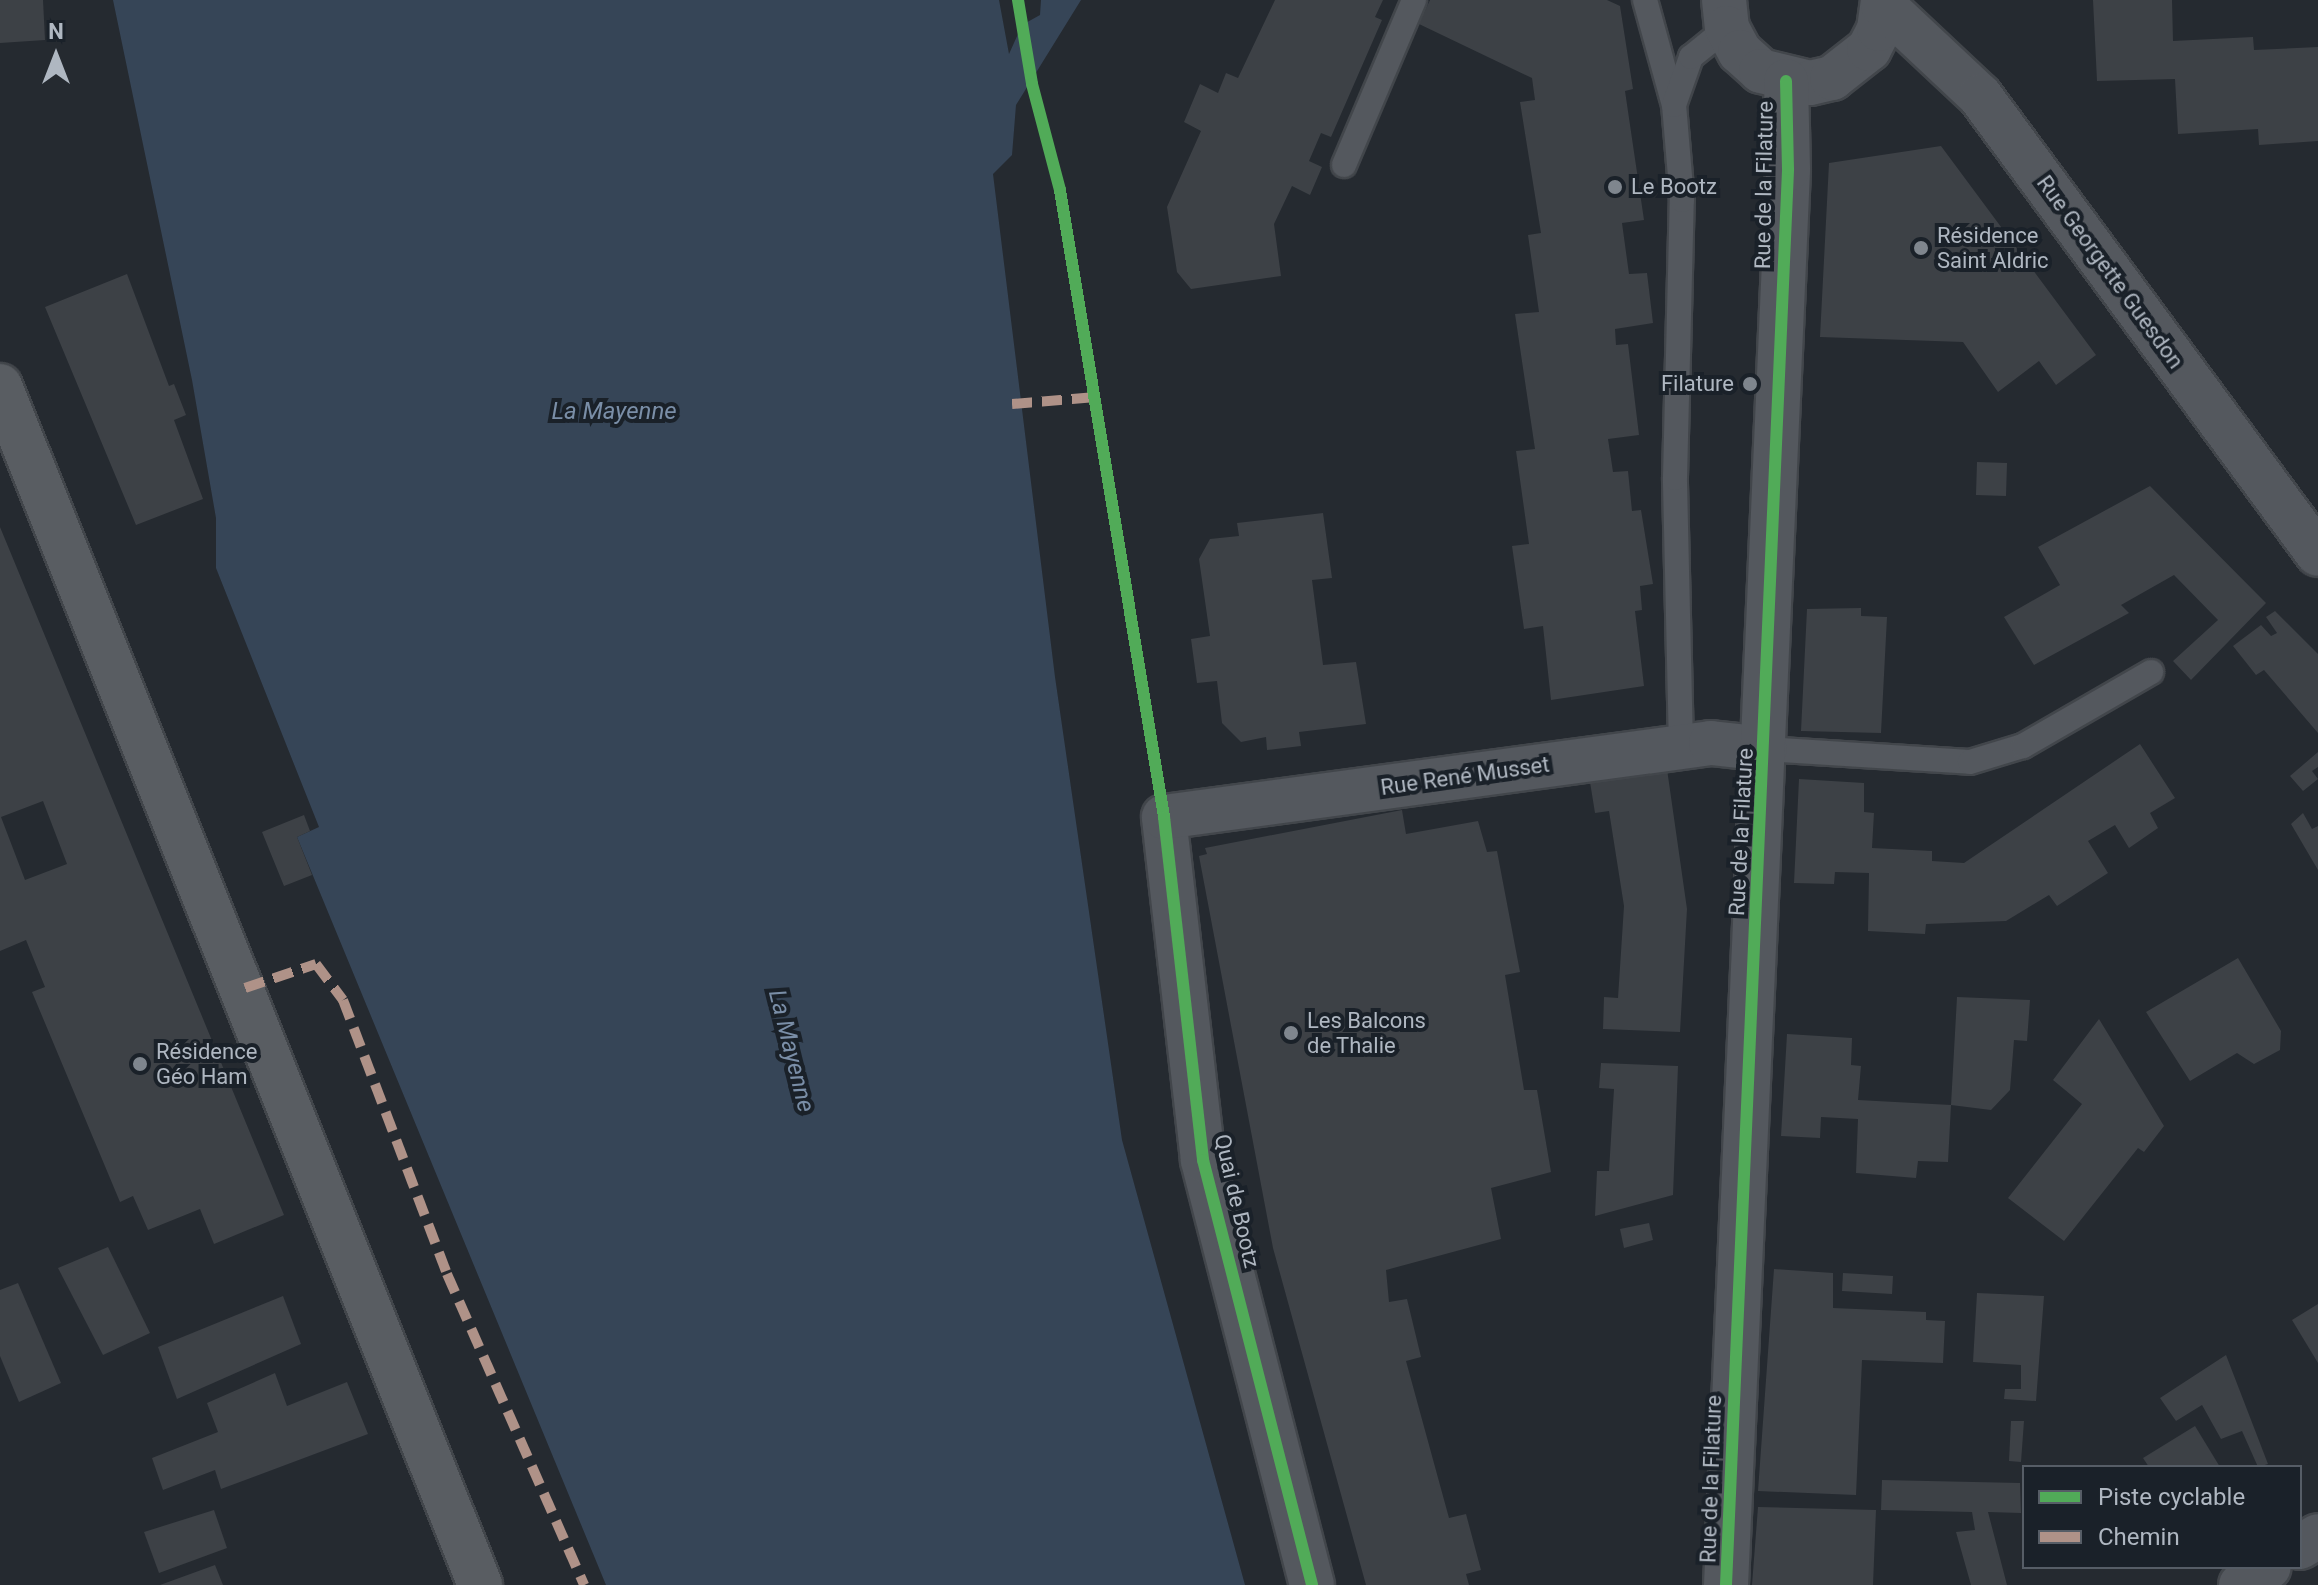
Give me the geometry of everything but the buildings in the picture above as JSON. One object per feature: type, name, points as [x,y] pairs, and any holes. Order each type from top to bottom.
[{"type":"main road","points":[[0,386],[480,1585]]},
{"type":"street","points":[[1726,14],[1740,52],[1761,71],[1786,81],[1821,80],[1852,66],[1869,49],[1883,2]]},
{"type":"street","name":"Rue Georgette Guesdon","points":[[1883,2],[1980,96],[2318,554]]},
{"type":"street","name":"Rue de la Filature","points":[[1726,1585],[1765,749],[1788,169],[1786,81]]},
{"type":"street","name":"Rue René Musset","points":[[1164,817],[1681,747],[1738,742],[1765,749]]},
{"type":"street","name":"Quai de Bootz","points":[[1164,817],[1203,1160],[1312,1585]]},
{"type":"street","points":[[2241,1585],[2266,1569]]},
{"type":"lane","points":[[1344,165],[1414,0]]},
{"type":"lane","points":[[1645,0],[1674,105],[1682,200],[1675,478],[1681,747]]},
{"type":"lane","points":[[1674,105],[1691,57],[1726,14]]},
{"type":"lane","points":[[1765,749],[1970,762],[2023,746],[2151,672]]},
{"type":"water","name":"La Mayenne","points":[[113,0],[999,0],[1009,54],[1022,25],[1040,15],[1041,0],[1081,0],[1016,105],[1012,155],[993,174],[1055,677],[1122,1140],[1245,1585],[606,1585],[297,837],[319,827],[216,568],[216,518],[192,380]]},
{"type":"marked path","points":[[1012,404],[1096,397]]},
{"type":"marked path","points":[[245,988],[316,964],[343,1000],[447,1274],[584,1585]]},
{"type":"cycle path","points":[[1018,0],[1032,84],[1060,190],[1164,817],[1203,1160],[1312,1585]]},
{"type":"cycle path","points":[[1726,1585],[1788,169],[1786,81]]},
{"type":"place","name":"Le Bootz","points":[[1615,187]]},
{"type":"place","name":"Résidence Saint Aldric","points":[[1921,248]]},
{"type":"place","name":"Filature","points":[[1750,384]]},
{"type":"place","name":"Les Balcons de Thalie","points":[[1291,1033]]},
{"type":"place","name":"Résidence Géo Ham","points":[[140,1064]]}]
